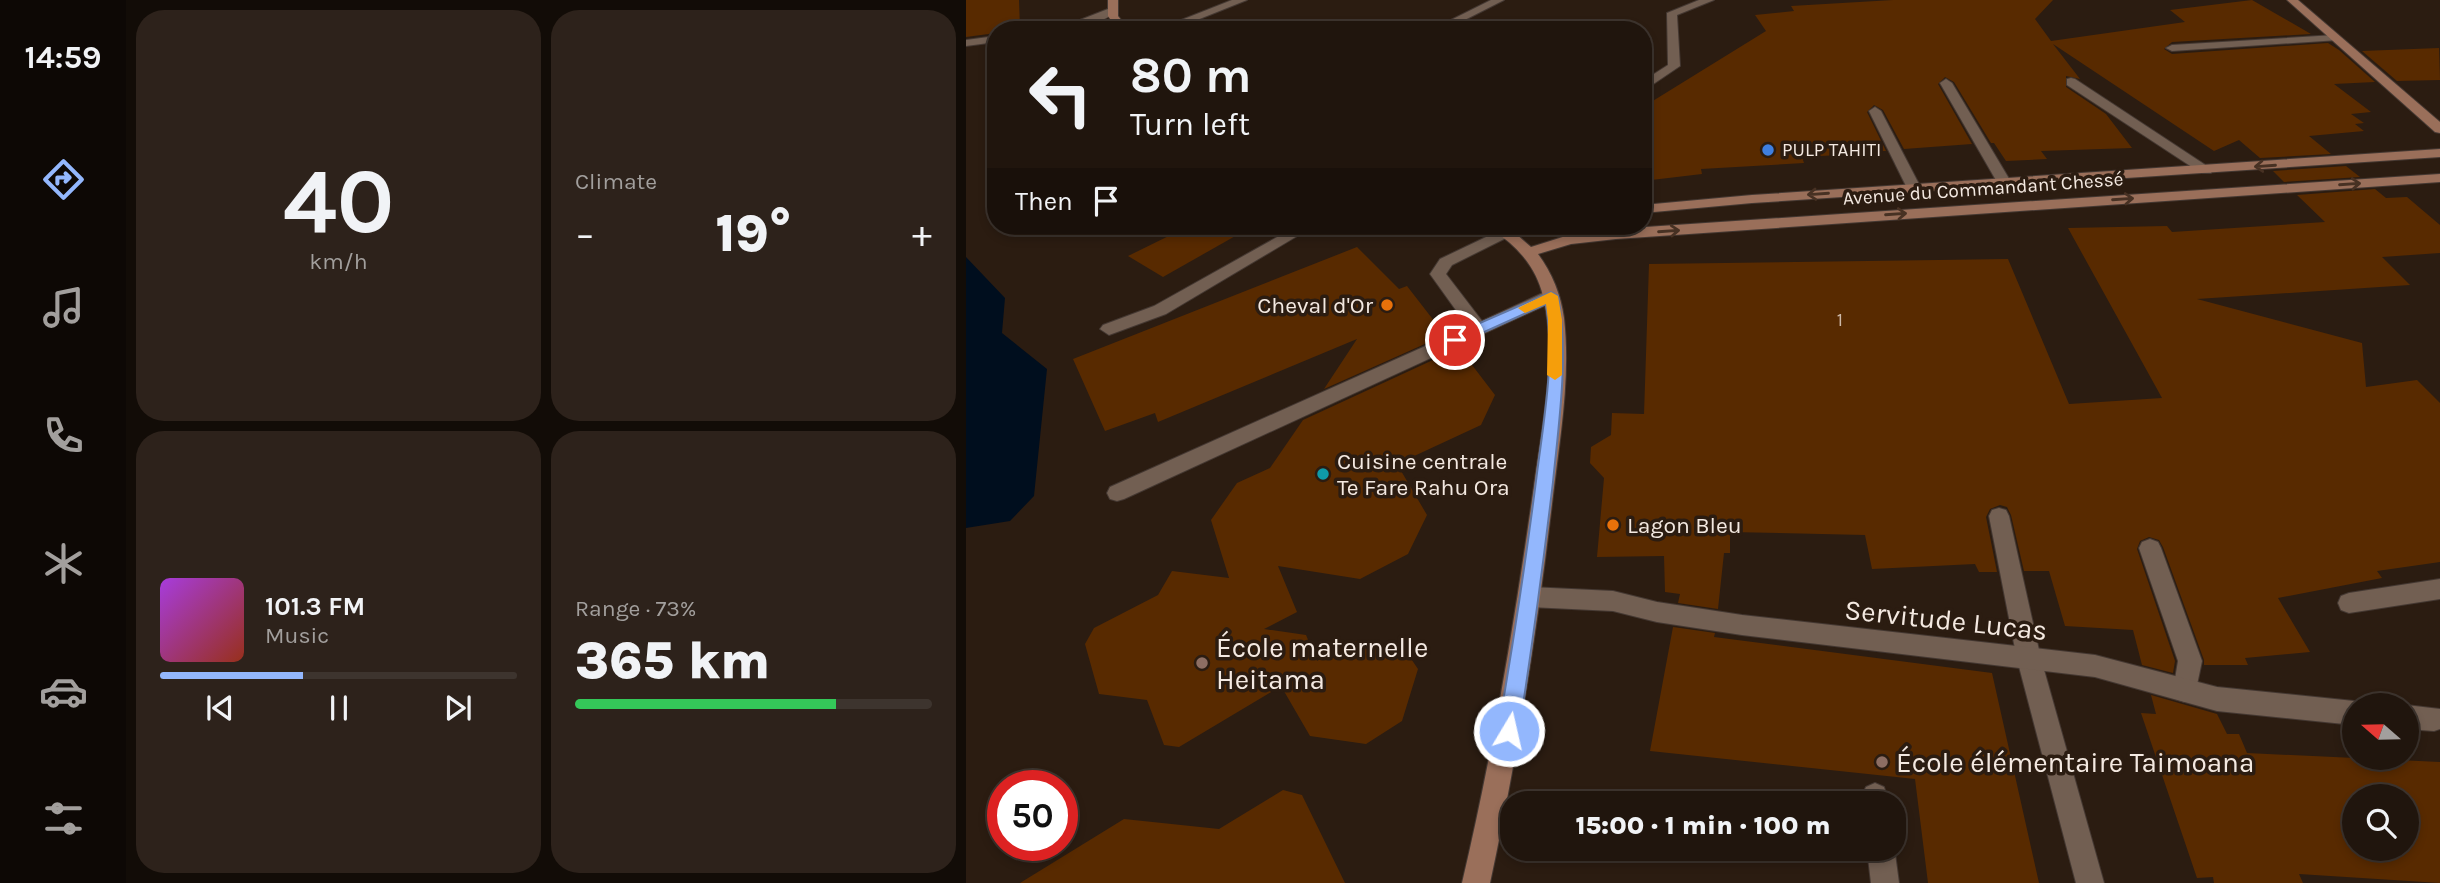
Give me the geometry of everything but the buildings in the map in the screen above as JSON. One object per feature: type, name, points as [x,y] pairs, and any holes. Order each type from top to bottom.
[{"type":"main road","points":[[2292,0],[2440,129]]},
{"type":"main road","name":"Avenue du Commandant Chessé","points":[[1652,208],[2440,153]]},
{"type":"main road","points":[[2173,173],[2192,194]]},
{"type":"main road","name":"Avenue du Commandant Chessé","points":[[1652,232],[2440,178]]},
{"type":"main road","points":[[1476,883],[1504,758],[1530,597],[1553,410],[1556,330],[1551,296],[1542,271],[1530,252],[1509,235]]},
{"type":"main road","name":"Avenue du Commandant Chessé","points":[[1530,252],[1569,240],[1608,235]]},
{"type":"street","points":[[1185,21],[1242,0]]},
{"type":"street","points":[[1455,21],[1499,0]]},
{"type":"street","points":[[1652,81],[1674,66],[1672,13],[1709,0]]},
{"type":"street","points":[[1202,21],[1256,1]]},
{"type":"street","points":[[1086,21],[1112,6]]},
{"type":"street","points":[[2172,48],[2335,38]]},
{"type":"street","points":[[966,43],[987,40]]},
{"type":"street","points":[[2071,82],[2206,170]]},
{"type":"street","points":[[1946,83],[2004,182]]},
{"type":"street","points":[[1875,111],[1914,188]]},
{"type":"street","points":[[1109,328],[1160,310],[1291,235]]},
{"type":"street","points":[[1479,329],[1438,274],[1446,262],[1492,235]]},
{"type":"street","points":[[1117,494],[1551,296]]},
{"type":"street","points":[[1999,516],[2029,659],[2091,883]]},
{"type":"street","points":[[2150,548],[2190,662],[2185,691]]},
{"type":"street","points":[[2349,603],[2440,589]]},
{"type":"street","name":"Servitude Lucas","points":[[1530,597],[1613,601],[1657,612],[1754,627],[2095,666],[2217,699],[2342,712]]},
{"type":"street","points":[[2419,718],[2434,719]]},
{"type":"street","points":[[1882,861],[1885,883]]},
{"type":"water","points":[[966,257],[1005,298],[1002,333],[1047,369],[1034,496],[1010,521],[966,528]]},
{"type":"slow traffic","points":[[1525,308],[1551,296],[1555,320],[1555,375]]},
{"type":"place","name":"PULP TAHITI","points":[[1768,150]]},
{"type":"place","name":"Cheval d'Or","points":[[1387,305]]},
{"type":"place","name":"Cuisine centrale Te Fare Rahu Ora","points":[[1323,474]]},
{"type":"place","name":"Lagon Bleu","points":[[1613,525]]},
{"type":"place","name":"École maternelle Heitama","points":[[1202,663]]},
{"type":"place","name":"École élémentaire Taimoana","points":[[1882,762]]},
{"type":"route","points":[[1455,340],[1551,296],[1556,351],[1553,410],[1530,597],[1509,731]]}]
